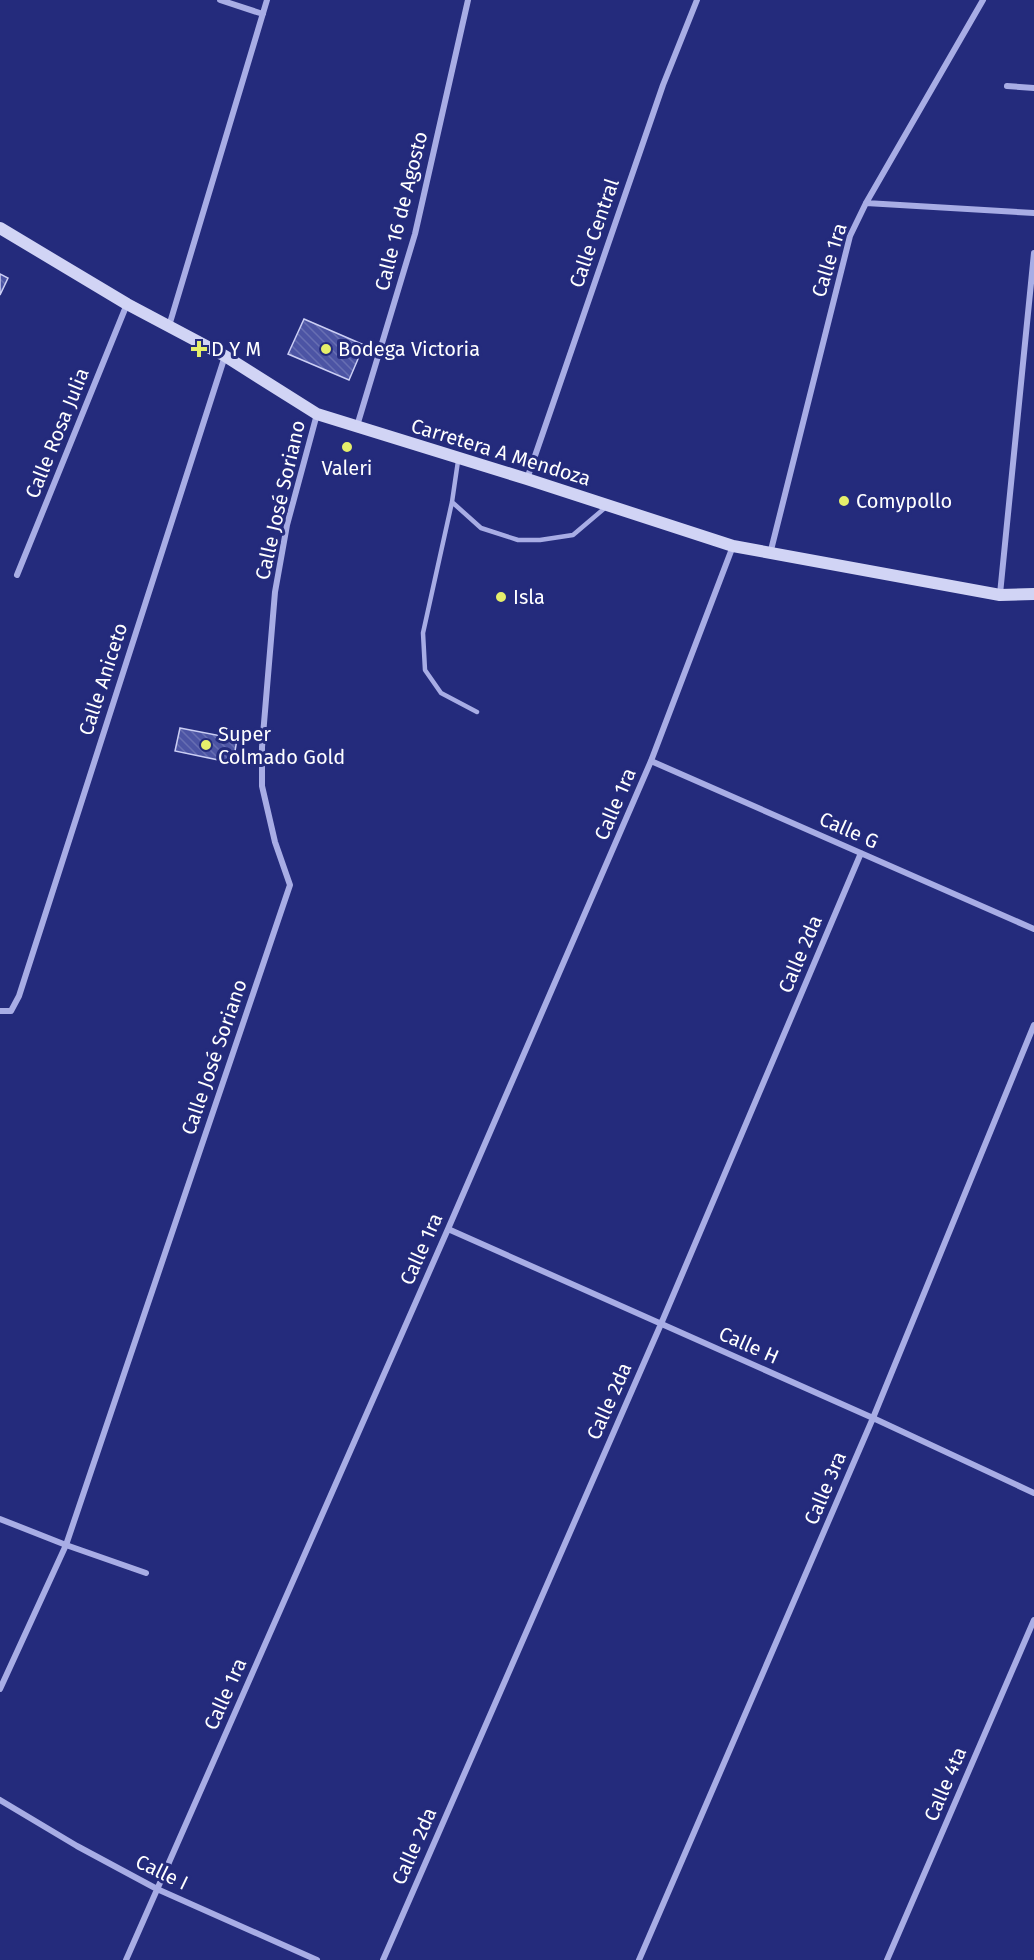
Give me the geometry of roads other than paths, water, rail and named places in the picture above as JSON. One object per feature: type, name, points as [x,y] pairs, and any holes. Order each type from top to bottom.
[{"type":"street","points":[[220,0],[263,14]]},
{"type":"street","points":[[169,326],[267,0]]},
{"type":"street","name":"Calle 16 de Agosto","points":[[356,428],[415,234],[468,0]]},
{"type":"street","name":"Calle Central","points":[[527,479],[663,85],[697,0]]},
{"type":"street","name":"Calle 1ra","points":[[770,554],[850,236],[866,203],[983,0]]},
{"type":"street","points":[[1007,86],[1034,88]]},
{"type":"street","points":[[866,203],[1034,213]]},
{"type":"street","name":"Carretera A Mendoza","points":[[0,228],[127,304],[225,356],[317,414],[356,428],[527,479],[733,546],[1000,595],[1034,594]]},
{"type":"street","points":[[1000,595],[1034,253]]},
{"type":"street","name":"Calle Rosa Julia","points":[[17,575],[127,304]]},
{"type":"street","name":"Calle Aniceto","points":[[0,1011],[10,1011],[19,996],[225,356]]},
{"type":"street","name":"Calle José Soriano","points":[[0,1689],[66,1545],[290,885],[275,842],[262,786],[262,747],[275,592],[286,525],[317,414]]},
{"type":"street","name":"Calle 1ra","points":[[126,1960],[651,761],[733,546]]},
{"type":"street","name":"Calle G","points":[[651,761],[1034,929]]},
{"type":"street","name":"Calle 2da","points":[[383,1960],[661,1324],[861,853]]},
{"type":"street","name":"Calle 3ra","points":[[639,1960],[873,1418],[1034,1025]]},
{"type":"street","name":"Calle H","points":[[448,1229],[873,1418],[1034,1493]]},
{"type":"street","points":[[0,1519],[146,1573]]},
{"type":"street","name":"Calle 4ta","points":[[887,1960],[1034,1620]]},
{"type":"street","name":"Calle I","points":[[0,1800],[77,1846],[157,1889],[317,1960]]},
{"type":"lane","points":[[459,459],[452,502],[423,633],[425,670],[441,693],[477,712]]},
{"type":"lane","points":[[452,502],[481,528],[518,540],[540,540],[573,535],[608,506]]},
{"type":"place","name":"D Y M","points":[[199,349]]},
{"type":"place","name":"Bodega Victoria","points":[[326,349]]},
{"type":"place","name":"Valeri","points":[[347,447]]},
{"type":"place","name":"Comypollo","points":[[844,501]]},
{"type":"place","name":"Isla","points":[[501,597]]},
{"type":"place","name":"Super Colmado Gold","points":[[206,745]]}]
